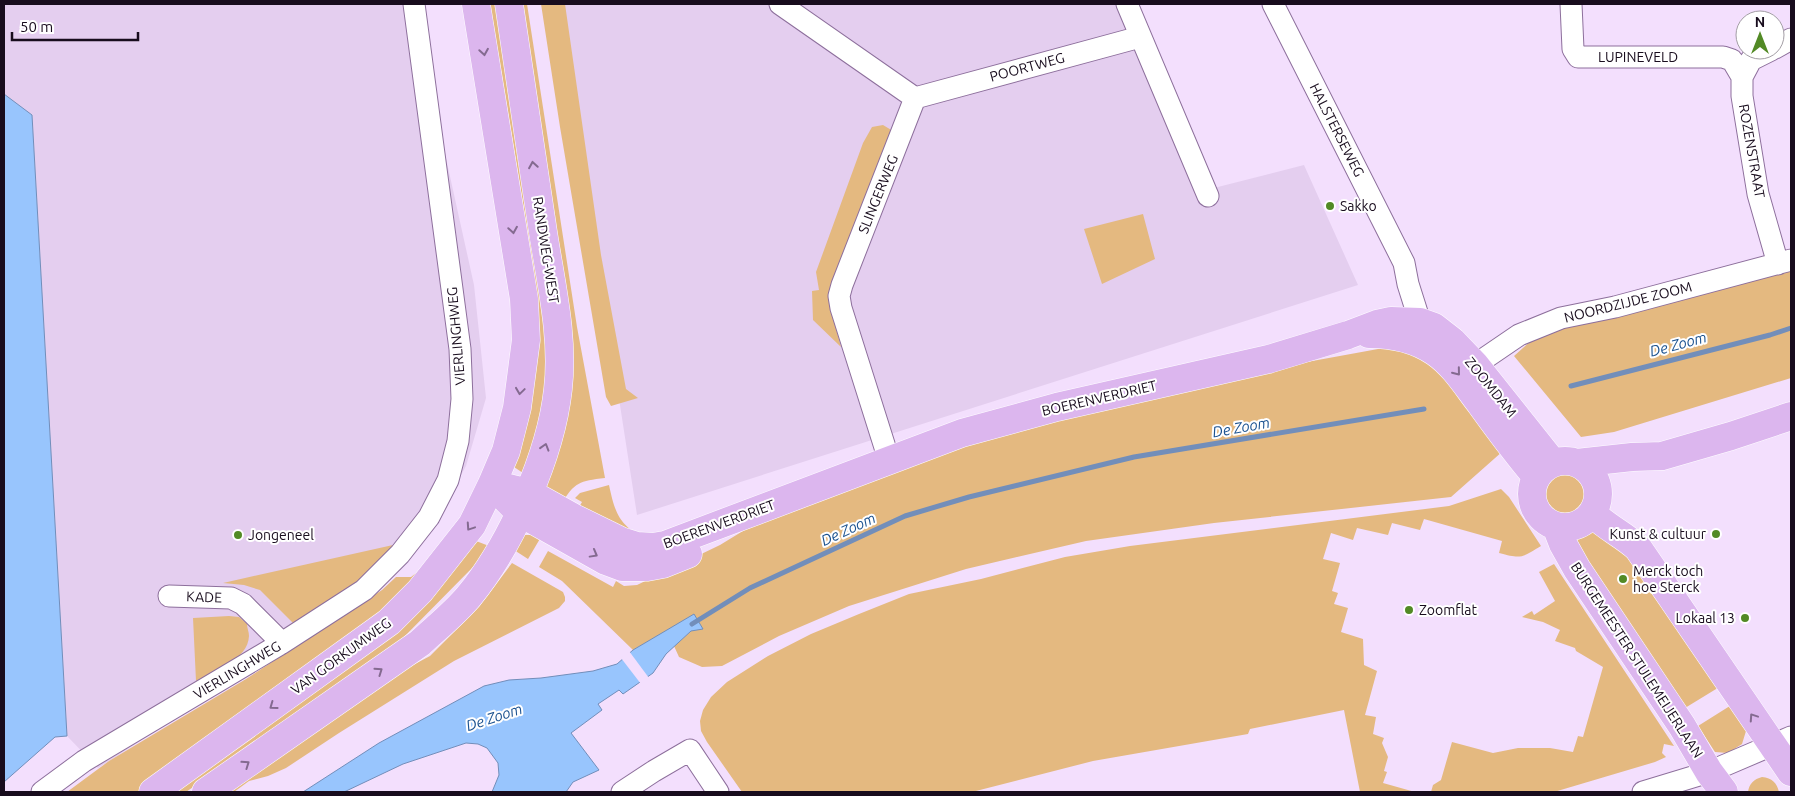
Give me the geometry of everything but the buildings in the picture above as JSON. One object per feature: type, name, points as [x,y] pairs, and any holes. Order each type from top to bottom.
[{"type":"main road","name":"RANDWEG-WEST","points":[[476,4],[524,299],[526,332],[517,408],[506,451],[492,484]]},
{"type":"main road","name":"RANDWEG-WEST","points":[[509,4],[555,302],[559,350],[558,389],[554,417],[524,503]]},
{"type":"main road","name":"BOERENVERDRIET","points":[[492,484],[524,503],[612,564],[628,568],[647,568],[663,564],[749,525],[798,494],[887,454],[1047,409],[1269,359],[1348,335],[1377,324],[1391,321],[1415,328]]},
{"type":"main road","name":"ZOOMDAM","points":[[1415,328],[1434,327],[1452,341],[1475,365],[1555,467]]},
{"type":"main road","name":"ZOOMDAM","points":[[1415,328],[1435,352],[1453,368],[1519,457],[1555,467]]},
{"type":"main road","points":[[1662,456],[1595,500],[1578,524],[1564,527],[1556,526],[1543,519],[1533,504],[1532,491],[1555,467],[1632,457],[1662,456],[1732,436],[1791,416]]},
{"type":"main road","points":[[1555,467],[1586,468],[1592,476],[1595,500],[1602,523],[1638,548],[1782,742],[1791,772]]},
{"type":"main road","name":"VAN GORKUMWEG","points":[[153,792],[389,622],[420,591],[472,525],[492,484]]},
{"type":"main road","points":[[206,792],[420,642],[469,596],[492,563],[524,503]]},
{"type":"main road","name":"BURGEMEESTER STULEMEIJERLAAN","points":[[1556,526],[1563,544],[1577,569],[1682,726],[1716,782]]},
{"type":"street","name":"VIERLINGHWEG","points":[[42,792],[84,760],[282,642],[364,590],[400,554],[429,517],[448,480],[458,441],[462,399],[460,348],[414,4]]},
{"type":"street","points":[[780,4],[915,98]]},
{"type":"street","points":[[1127,4],[1208,196]]},
{"type":"street","name":"HALSTERSEWEG","points":[[1273,4],[1404,263],[1415,328]]},
{"type":"street","name":"LUPINEVELD","points":[[1571,4],[1573,49],[1578,57],[1723,57],[1732,60],[1742,77]]},
{"type":"street","name":"POORTWEG","points":[[915,98],[1140,37]]},
{"type":"street","points":[[1742,77],[1751,60]]},
{"type":"street","name":"ROZENSTRAAT","points":[[1742,77],[1742,96],[1758,194],[1785,262]]},
{"type":"street","name":"SLINGERWEG","points":[[887,454],[841,308],[839,296],[915,98]]},
{"type":"street","name":"NOORDZIJDE ZOOM","points":[[1475,365],[1519,334],[1562,318],[1785,262]]},
{"type":"street","name":"KADE","points":[[169,596],[231,598],[243,604],[282,642]]},
{"type":"street","points":[[1643,792],[1716,782],[1782,742]]},
{"type":"street","points":[[622,792],[690,750],[718,792]]},
{"type":"shaded area","points":[[4,4],[414,4],[417,27],[474,285],[486,398],[466,466],[429,534],[269,659],[98,768],[67,736],[32,115],[4,94]]},
{"type":"shaded area","points":[[490,4],[498,4],[550,338],[544,412],[526,475],[514,467],[531,409],[538,337],[534,270]]},
{"type":"shaded area","points":[[514,4],[527,4],[577,327],[605,478],[589,480],[578,484],[570,491],[561,504],[544,494],[559,421]]},
{"type":"shaded area","points":[[541,4],[565,4],[601,255],[626,389],[638,398],[611,406],[606,397]]},
{"type":"shaded area","points":[[558,4],[1124,4],[1210,189],[1304,165],[1358,285],[637,515]]},
{"type":"shaded area","points":[[883,125],[898,134],[832,314],[841,347],[813,320],[812,291],[819,290],[816,272],[863,143],[872,127]]},
{"type":"shaded area","points":[[1143,214],[1155,259],[1102,284],[1084,229]]},
{"type":"shaded area","points":[[1791,268],[1791,378],[1614,432],[1581,437],[1514,356],[1532,340],[1578,322]]},
{"type":"shaded area","points":[[1378,349],[1395,349],[1427,357],[1503,451],[1451,497],[1214,523],[1086,541],[966,569],[849,606],[779,636],[722,666],[702,667],[679,657],[674,646],[691,631],[674,627],[633,650],[562,581],[539,567],[548,551],[613,587],[616,581],[624,586],[637,585],[720,545],[756,523],[914,459],[1198,382]]},
{"type":"shaded area","points":[[1565,473],[1579,479],[1585,493],[1579,507],[1565,513],[1551,507],[1545,493],[1551,479]]},
{"type":"shaded area","points":[[609,485],[620,519],[647,542],[578,509],[582,502],[575,498],[580,493]]},
{"type":"shaded area","points":[[1501,489],[1509,497],[1541,546],[1525,555],[1517,557],[1499,553],[1502,541],[1424,519],[1420,530],[1392,523],[1388,535],[1357,528],[1353,540],[1331,533],[1323,559],[1340,563],[1332,591],[1338,593],[1334,604],[1348,608],[1341,632],[1363,639],[1364,665],[1377,671],[1365,715],[1376,717],[1373,734],[1384,738],[1382,743],[1388,757],[1384,771],[1387,772],[1383,783],[1415,792],[1360,792],[1344,710],[1250,729],[1248,734],[1093,761],[972,792],[742,792],[701,731],[700,721],[703,710],[711,697],[727,682],[768,656],[811,634],[909,594],[981,579],[1065,557],[1130,546],[1449,506]]},
{"type":"shaded area","points":[[1589,527],[1620,545],[1721,686],[1685,708],[1580,554],[1576,533]]},
{"type":"shaded area","points":[[523,535],[541,537],[528,559],[511,548]]},
{"type":"shaded area","points":[[471,539],[489,546],[475,565],[399,642],[186,792],[167,792]]},
{"type":"shaded area","points":[[393,545],[363,580],[295,625],[260,590],[244,585],[223,583]]},
{"type":"shaded area","points":[[512,563],[563,592],[565,601],[559,608],[454,661],[286,768],[268,776],[249,781],[234,792],[218,792],[366,690],[430,656],[479,607]]},
{"type":"shaded area","points":[[1554,564],[1674,746],[1664,744],[1662,753],[1666,757],[1655,762],[1554,792],[1431,792],[1433,785],[1441,780],[1452,742],[1493,753],[1518,748],[1550,748],[1573,752],[1578,736],[1583,737],[1603,667],[1576,651],[1575,648],[1555,641],[1560,630],[1543,622],[1522,617],[1532,611],[1534,615],[1555,601],[1539,572]]},
{"type":"shaded area","points":[[426,565],[384,615],[138,792],[67,792],[109,761],[246,679],[382,590],[396,577],[411,577]]},
{"type":"shaded area","points":[[239,617],[247,624],[249,636],[243,652],[229,664],[196,681],[193,618]]},
{"type":"shaded area","points":[[1733,704],[1741,717],[1746,731],[1742,744],[1728,753],[1715,752],[1698,726]]},
{"type":"shaded area","points":[[1762,777],[1769,778],[1774,782],[1779,792],[1748,792],[1752,782]]},
{"type":"water","points":[[4,94],[32,115],[67,736],[55,737],[4,782]]},
{"type":"water","points":[[694,614],[703,629],[691,631],[666,654],[653,673],[623,694],[619,690],[598,704],[602,710],[571,733],[599,770],[573,782],[566,792],[492,792],[499,775],[498,763],[487,748],[478,744],[466,743],[403,764],[344,792],[303,792],[379,743],[484,686],[509,680],[593,671],[617,664],[633,650]]},
{"type":"pier","points":[[629,651],[649,678],[641,684],[621,658]]},
{"type":"waterway","name":"De Zoom","points":[[1571,386],[1791,328]]},
{"type":"waterway","name":"De Zoom","points":[[692,624],[750,588],[905,516],[969,497],[1134,457],[1424,409]]},
{"type":"place","name":"Sakko","points":[[1330,206]]},
{"type":"place","name":"Kunst & cultuur","points":[[1716,534]]},
{"type":"place","name":"Jongeneel","points":[[238,535]]},
{"type":"place","name":"Merck toch hoe Sterck","points":[[1623,579]]},
{"type":"place","name":"Zoomflat","points":[[1409,610]]},
{"type":"place","name":"Lokaal 13","points":[[1745,618]]}]
